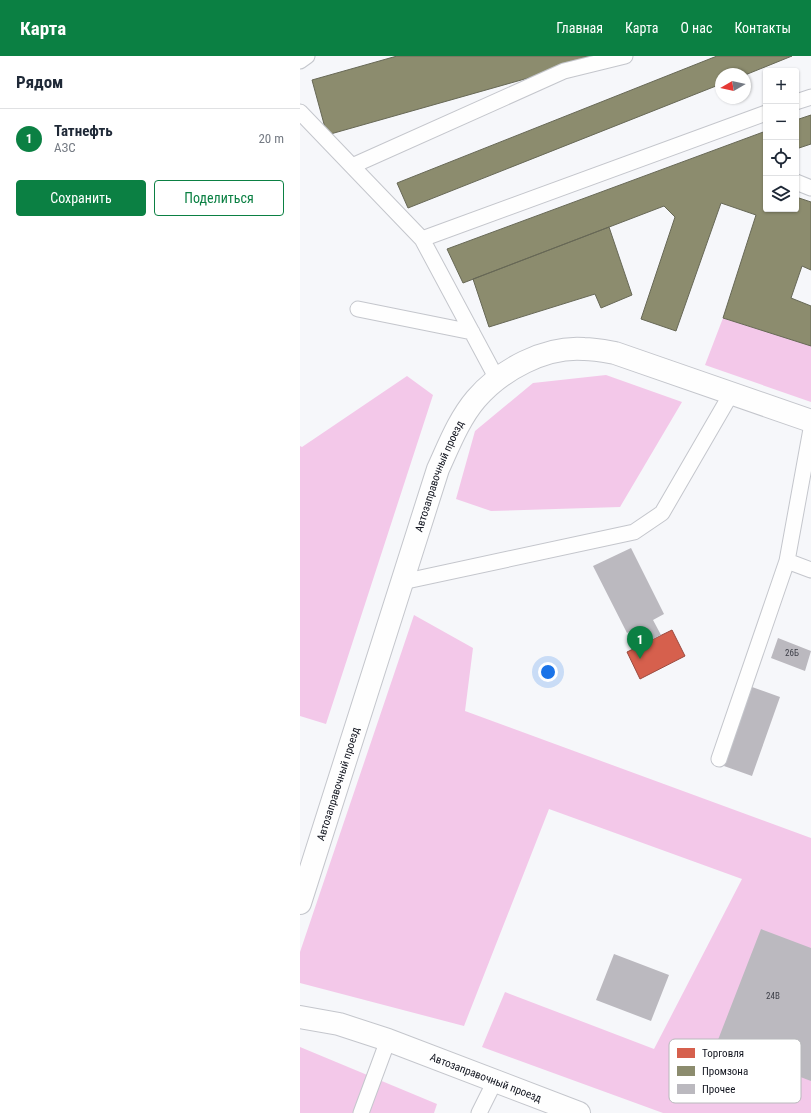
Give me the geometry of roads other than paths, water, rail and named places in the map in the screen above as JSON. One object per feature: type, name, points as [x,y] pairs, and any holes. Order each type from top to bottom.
[{"type":"street","name":"Автозаправочный проезд","points":[[300,903],[438,469],[458,425],[476,399],[497,379],[527,360],[554,352],[583,348],[614,353],[811,421]]},
{"type":"street","name":"Автозаправочный проезд","points":[[300,1017],[339,1024],[388,1040],[579,1113]]},
{"type":"lane","points":[[300,61],[307,56]]},
{"type":"lane","points":[[352,166],[564,71],[625,56]]},
{"type":"lane","points":[[799,101],[811,97]]},
{"type":"lane","points":[[300,112],[422,238],[497,379]]},
{"type":"lane","points":[[422,238],[763,114]]},
{"type":"lane","points":[[799,183],[811,188]]},
{"type":"lane","points":[[358,308],[472,332]]},
{"type":"lane","points":[[402,582],[634,532],[662,513],[731,394]]},
{"type":"lane","points":[[719,759],[787,561],[811,429]]},
{"type":"lane","points":[[787,561],[811,570]]},
{"type":"lane","points":[[361,1113],[388,1040]]},
{"type":"lane","points":[[479,1113],[495,1081]]},
{"type":"place","name":"Татнефть","points":[[640,659]]}]
